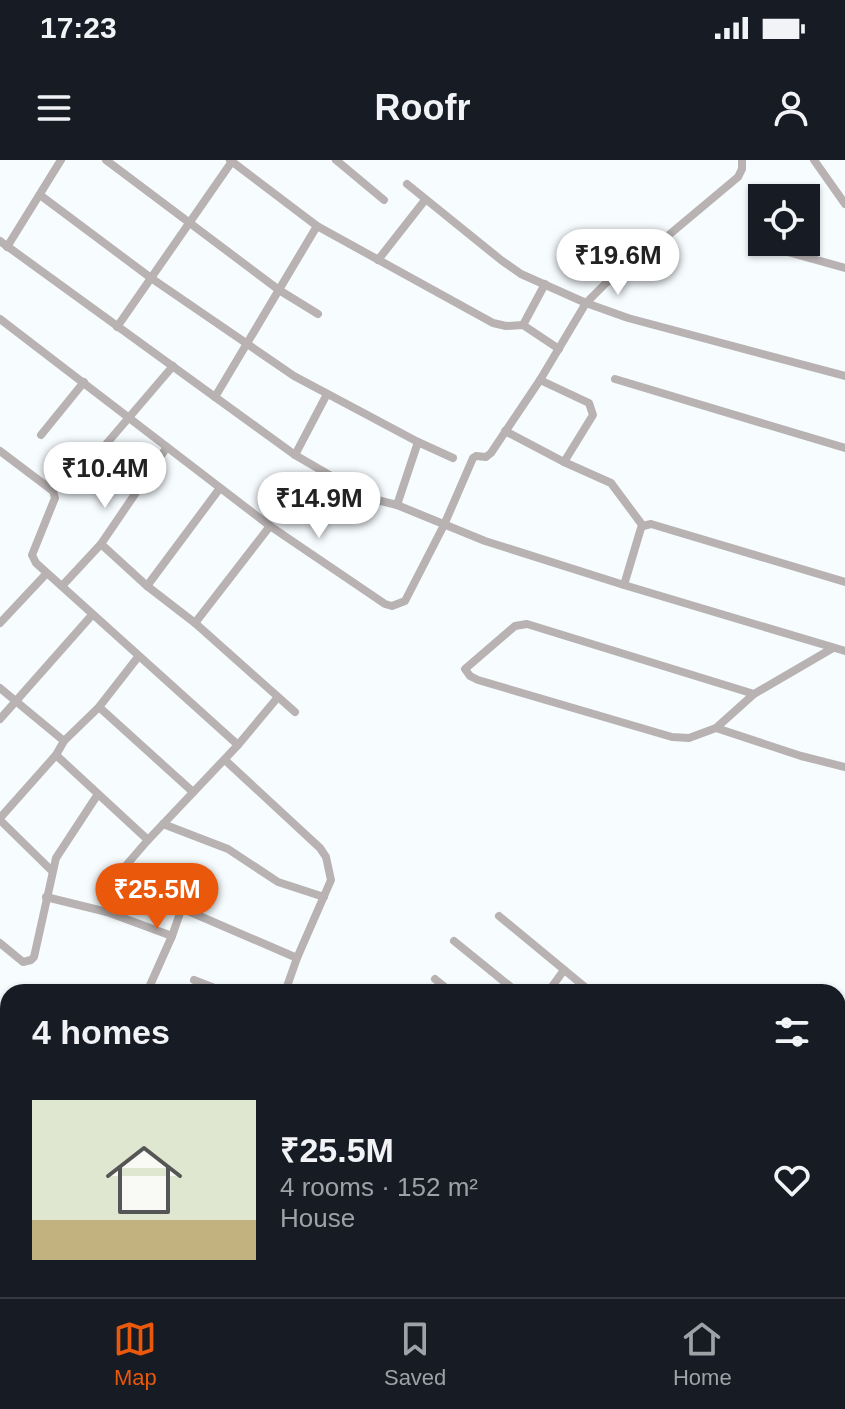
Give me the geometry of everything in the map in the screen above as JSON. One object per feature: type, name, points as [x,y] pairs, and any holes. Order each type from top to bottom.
[{"type":"street","points":[[61,160],[4,244],[295,455],[369,498],[397,505],[485,541],[845,651]]},
{"type":"street","points":[[106,160],[279,290],[318,314]]},
{"type":"street","points":[[336,160],[384,200]]},
{"type":"street","points":[[0,319],[270,526],[392,606],[405,601],[444,525],[473,458],[488,456],[540,380],[586,303],[606,283],[738,177],[742,160]]},
{"type":"street","points":[[814,160],[845,204]]},
{"type":"street","points":[[117,327],[231,161],[317,226],[493,323],[523,325],[559,349]]},
{"type":"street","points":[[407,184],[521,274],[586,303],[628,318],[845,376]]},
{"type":"street","points":[[40,195],[151,278],[294,376],[453,458]]},
{"type":"street","points":[[378,260],[425,200]]},
{"type":"street","points":[[215,397],[317,226]]},
{"type":"street","points":[[802,256],[845,268]]},
{"type":"street","points":[[523,325],[545,284]]},
{"type":"street","points":[[84,470],[173,366]]},
{"type":"street","points":[[615,379],[845,448]]},
{"type":"street","points":[[540,380],[589,403],[592,409],[593,415],[564,462]]},
{"type":"street","points":[[41,435],[84,382]]},
{"type":"street","points":[[295,455],[327,394]]},
{"type":"street","points":[[505,431],[611,483],[643,526]]},
{"type":"street","points":[[397,505],[418,442]]},
{"type":"street","points":[[62,586],[101,544],[167,447]]},
{"type":"street","points":[[0,451],[54,494],[32,555],[36,563],[238,745]]},
{"type":"street","points":[[147,586],[220,488]]},
{"type":"street","points":[[643,526],[651,524],[845,582]]},
{"type":"street","points":[[195,623],[270,526]]},
{"type":"street","points":[[624,585],[643,526]]},
{"type":"street","points":[[101,544],[295,712]]},
{"type":"street","points":[[0,623],[4,610],[46,574]]},
{"type":"street","points":[[0,719],[92,615]]},
{"type":"street","points":[[754,694],[527,624],[515,626],[465,669],[478,680],[672,737],[689,738],[716,728],[754,694],[833,648]]},
{"type":"street","points":[[52,871],[0,819],[56,755],[64,741],[99,707],[138,657]]},
{"type":"street","points":[[0,688],[64,741]]},
{"type":"street","points":[[107,912],[116,877],[225,760],[278,697]]},
{"type":"street","points":[[99,707],[193,792]]},
{"type":"street","points":[[716,728],[845,767]]},
{"type":"street","points":[[56,755],[148,840]]},
{"type":"street","points":[[225,760],[326,857],[331,880],[288,984]]},
{"type":"street","points":[[0,943],[23,962],[34,957],[56,858],[98,794]]},
{"type":"street","points":[[163,824],[228,849],[278,882],[324,897]]},
{"type":"street","points":[[151,984],[192,879]]},
{"type":"street","points":[[46,897],[107,912],[172,936]]},
{"type":"street","points":[[181,908],[297,958]]},
{"type":"street","points":[[499,916],[581,984]]},
{"type":"street","points":[[454,941],[507,984]]},
{"type":"street","points":[[554,984],[564,970]]},
{"type":"street","points":[[435,979],[441,984]]},
{"type":"street","points":[[194,980],[204,984]]}]
